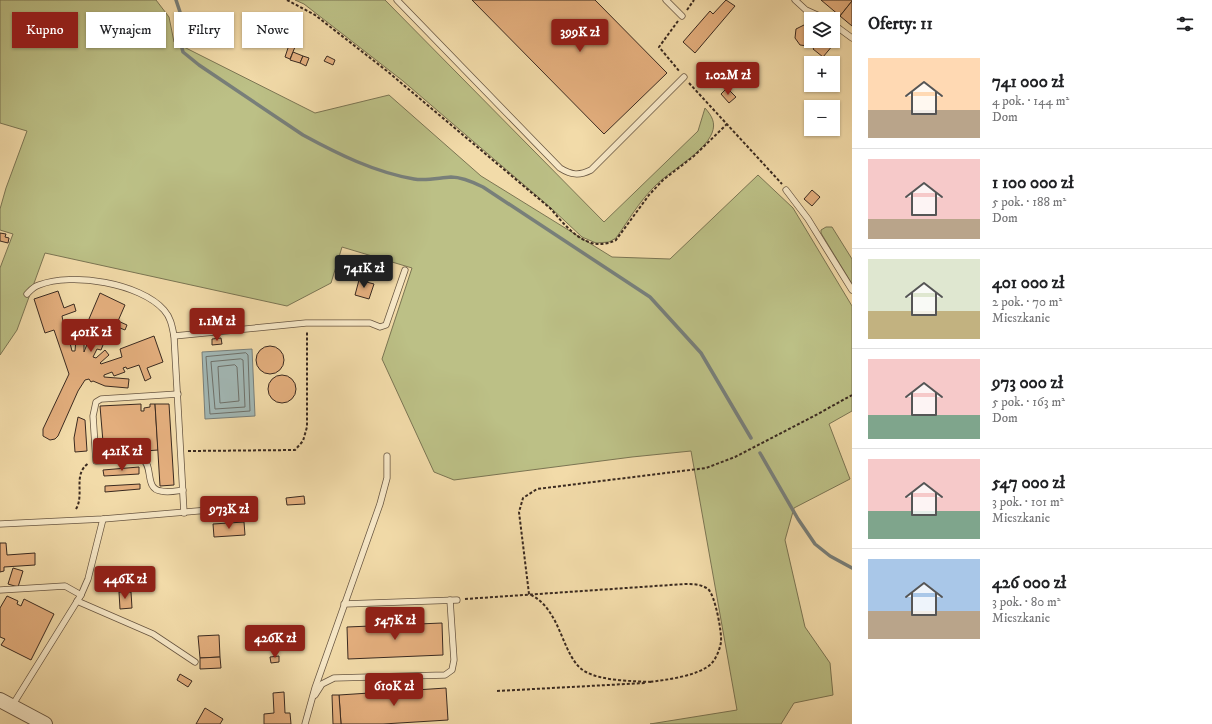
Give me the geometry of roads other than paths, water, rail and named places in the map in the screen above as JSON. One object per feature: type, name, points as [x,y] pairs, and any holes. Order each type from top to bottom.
[{"type":"street","points":[[6,704],[45,724]]},
{"type":"lane","points":[[397,0],[560,168],[570,174],[582,174],[591,170],[684,77]]},
{"type":"lane","points":[[666,0],[682,16]]},
{"type":"lane","points":[[795,0],[810,12]]},
{"type":"lane","points":[[840,29],[852,38]]},
{"type":"lane","points":[[786,190],[808,219],[852,290]]},
{"type":"lane","points":[[174,336],[306,322],[370,323],[380,327],[386,325],[405,270]]},
{"type":"lane","points":[[26,294],[37,285],[50,281],[64,280],[105,283],[140,293],[153,300],[164,311],[171,321],[174,336],[184,512]]},
{"type":"lane","points":[[178,394],[101,399],[96,402],[93,416],[96,461],[142,459],[146,461],[148,465],[151,483],[156,489],[161,492],[183,490]]},
{"type":"lane","points":[[305,724],[311,701],[382,497],[387,478],[387,456]]},
{"type":"lane","points":[[0,524],[102,519],[221,510]]},
{"type":"lane","points":[[6,704],[81,595],[88,579],[102,519]]},
{"type":"lane","points":[[0,590],[65,586],[81,595]]},
{"type":"lane","points":[[311,701],[322,684],[334,678],[446,675],[452,670],[454,660],[450,600]]},
{"type":"lane","points":[[344,604],[457,600]]},
{"type":"lane","points":[[77,601],[152,634],[195,662]]},
{"type":"water","points":[[252,349],[255,416],[205,419],[202,352]]},
{"type":"waterway","points":[[176,0],[180,12],[179,37],[183,52],[199,65],[303,135],[357,162],[399,176],[419,180],[455,177],[479,185],[650,297],[701,353],[751,438]]},
{"type":"waterway","points":[[760,453],[798,519],[815,544],[830,556],[852,568]]}]
